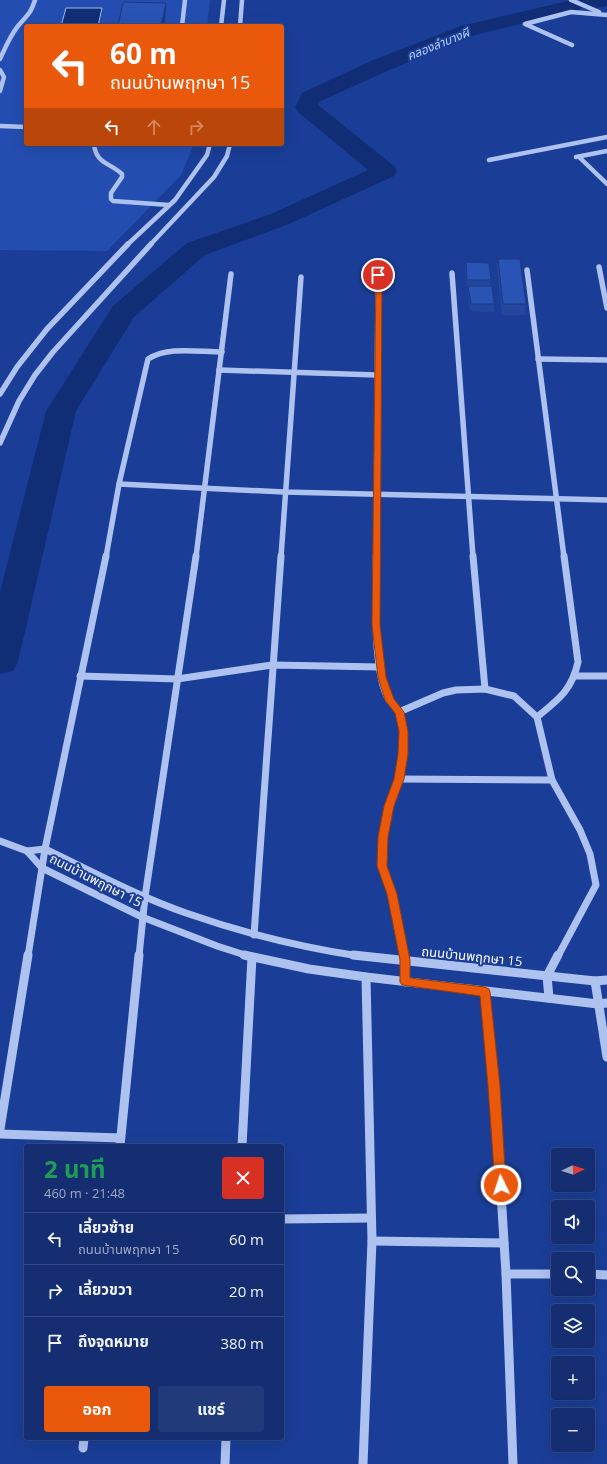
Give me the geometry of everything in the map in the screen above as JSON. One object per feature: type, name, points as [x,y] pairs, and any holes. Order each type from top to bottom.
[{"type":"street","points":[[0,59],[7,43],[30,14],[35,0]]},
{"type":"street","points":[[182,24],[185,0]]},
{"type":"street","points":[[222,24],[224,0]]},
{"type":"street","points":[[240,24],[242,0]]},
{"type":"street","points":[[571,0],[607,15]]},
{"type":"street","points":[[572,45],[525,24],[570,12],[607,15]]},
{"type":"street","points":[[0,70],[4,77],[0,91]]},
{"type":"street","points":[[0,126],[24,127]]},
{"type":"street","points":[[488,160],[607,137]]},
{"type":"street","points":[[94,146],[97,156],[103,163],[119,170],[122,174],[111,194],[111,199],[113,201],[169,205]]},
{"type":"street","points":[[0,394],[17,367],[47,329],[121,251],[175,200],[207,155],[209,146]]},
{"type":"street","points":[[0,443],[19,401],[39,369],[130,266],[214,177],[227,156],[230,146]]},
{"type":"street","points":[[607,151],[577,157],[607,184]]},
{"type":"street","points":[[599,267],[607,308]]},
{"type":"street","points":[[527,270],[578,662],[575,676],[565,694],[537,717]]},
{"type":"street","points":[[0,1134],[120,1142],[142,917],[177,679],[194,576],[231,274]]},
{"type":"street","points":[[452,274],[468,496],[486,689]]},
{"type":"street","points":[[378,275],[376,625],[382,677],[390,700],[399,712],[404,731],[403,754],[399,779],[389,806],[385,824],[382,866],[392,894],[405,960],[405,982]]},
{"type":"street","points":[[254,935],[284,492],[301,277]]},
{"type":"street","points":[[0,1128],[45,849],[103,572],[119,484],[148,359],[157,353],[172,351],[222,352]]},
{"type":"street","points":[[538,359],[607,360]]},
{"type":"street","points":[[220,370],[377,375]]},
{"type":"street","points":[[119,484],[284,492],[607,500]]},
{"type":"street","points":[[80,676],[177,679],[272,665],[381,667]]},
{"type":"street","points":[[575,676],[607,676]]},
{"type":"street","points":[[399,712],[456,690],[486,689],[514,696],[537,717],[552,780],[580,830],[590,854],[596,885],[546,976],[549,998]]},
{"type":"street","points":[[399,779],[552,780]]},
{"type":"street","points":[[0,841],[27,851]]},
{"type":"street","name":"ถนนบ้านพฤกษา 15","points":[[27,851],[45,849],[145,897],[185,913],[254,935],[315,949],[546,976],[594,981],[607,980]]},
{"type":"street","name":"ถนนบ้านพฤกษา 15","points":[[27,851],[42,868],[142,917],[217,946],[252,957],[309,969],[405,982],[598,1004],[607,1002]]},
{"type":"street","points":[[242,1144],[252,957]]},
{"type":"street","points":[[363,1464],[372,1241],[366,977]]},
{"type":"street","points":[[594,981],[607,1057]]},
{"type":"street","points":[[485,992],[496,1112],[506,1274],[513,1464]]},
{"type":"street","points":[[284,1219],[371,1218]]},
{"type":"street","points":[[372,1241],[504,1243]]},
{"type":"street","points":[[506,1274],[551,1274]]},
{"type":"street","points":[[595,1274],[607,1274]]},
{"type":"street","points":[[225,1464],[226,1440]]},
{"type":"shaded area","points":[[0,0],[210,0],[207,24],[24,24],[24,146],[193,146],[181,175],[107,251],[0,250]]},
{"type":"shaded area","points":[[66,8],[102,8],[98,24],[62,24]]},
{"type":"building","points":[[123,2],[166,3],[161,24],[118,24]]},
{"type":"building","points":[[498,259],[520,259],[526,304],[503,304]]},
{"type":"building","points":[[466,262],[489,263],[491,280],[467,280]]},
{"type":"building","points":[[468,286],[492,286],[494,304],[471,304]]},
{"type":"waterway","name":"คลองลำบางผี","points":[[589,3],[605,0]]},
{"type":"waterway","points":[[0,662],[61,411],[123,312],[196,249],[280,219],[385,171],[306,107],[310,98],[379,66],[468,30],[572,6]]},
{"type":"route","points":[[378,275],[376,625],[382,677],[385,689],[390,700],[399,712],[404,731],[403,754],[399,779],[389,806],[383,837],[382,866],[392,894],[405,960],[405,982],[485,992],[494,1086],[501,1185]]}]
